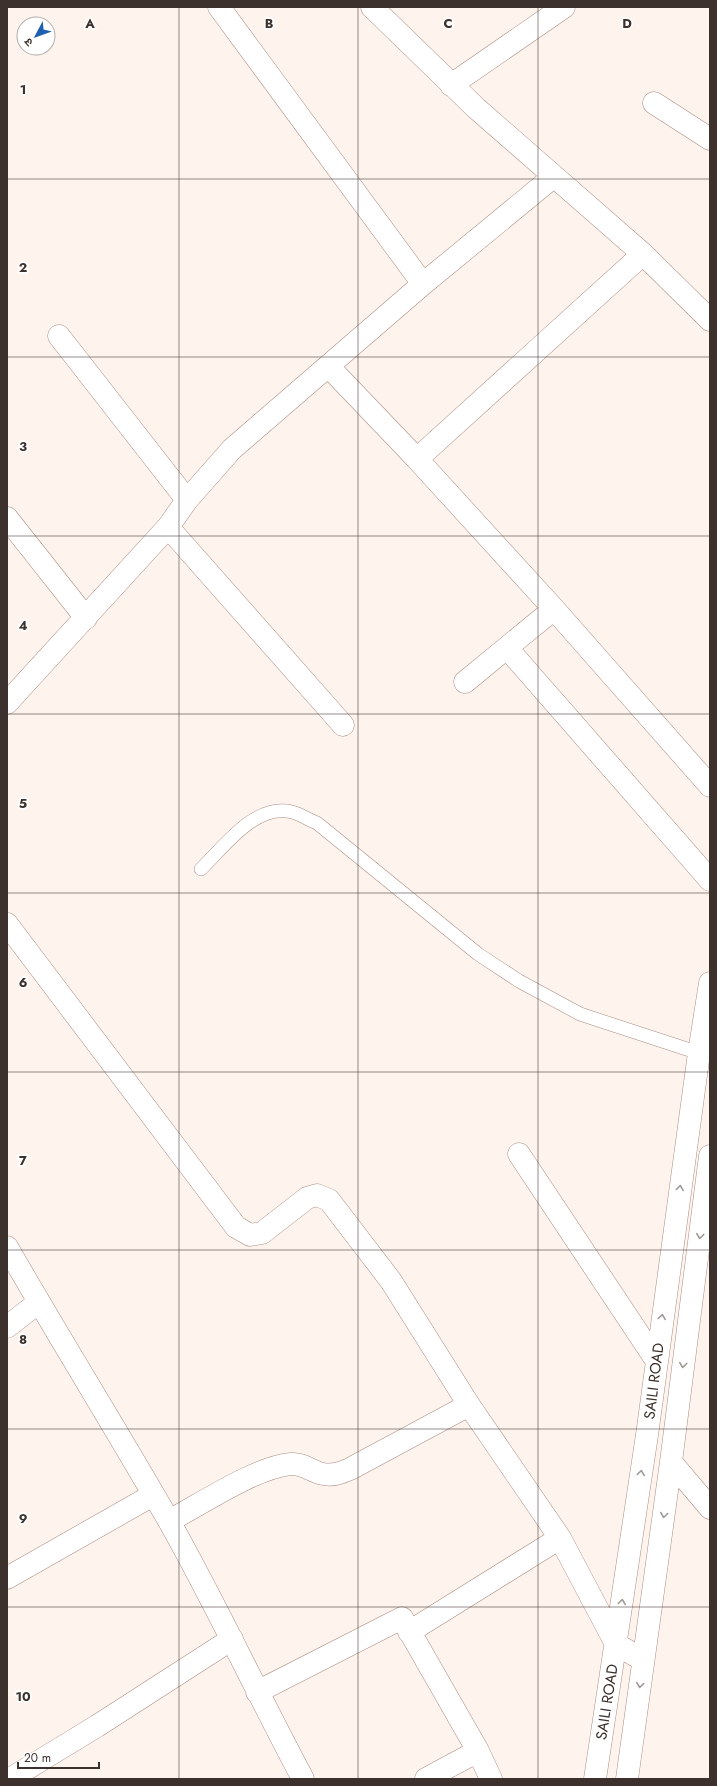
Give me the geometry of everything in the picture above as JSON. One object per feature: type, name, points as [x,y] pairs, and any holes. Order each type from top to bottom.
[{"type":"street","points":[[219,7],[424,284]]},
{"type":"street","points":[[372,7],[451,85],[553,177],[643,254],[710,320]]},
{"type":"street","points":[[451,85],[564,7]]},
{"type":"street","points":[[654,103],[710,139]]},
{"type":"street","points":[[7,704],[168,527],[187,500],[232,449],[270,414],[329,367],[424,284],[553,177]]},
{"type":"street","points":[[417,459],[643,254]]},
{"type":"street","points":[[59,336],[187,500]]},
{"type":"street","points":[[329,367],[417,459],[554,609],[710,786]]},
{"type":"street","points":[[7,518],[86,618]]},
{"type":"street","points":[[168,527],[343,725]]},
{"type":"street","points":[[465,682],[554,609]]},
{"type":"street","points":[[507,648],[710,880]]},
{"type":"street","points":[[7,924],[236,1226],[250,1235],[262,1233],[307,1198],[317,1195],[329,1200],[391,1281],[469,1405],[560,1538],[616,1644],[643,1660]]},
{"type":"street","name":"SAILI ROAD","points":[[595,1779],[616,1644],[698,1053],[710,983]]},
{"type":"street","points":[[519,1154],[656,1360]]},
{"type":"street","points":[[627,1779],[671,1462],[710,1156]]},
{"type":"street","points":[[7,1247],[169,1522],[232,1639],[257,1692],[303,1779]]},
{"type":"street","points":[[7,1327],[39,1302]]},
{"type":"street","points":[[169,1522],[243,1481],[278,1467],[293,1464],[308,1467],[323,1474],[336,1475],[350,1470],[469,1405]]},
{"type":"street","points":[[671,1462],[710,1508]]},
{"type":"street","points":[[7,1578],[153,1495]]},
{"type":"street","points":[[409,1632],[560,1538]]},
{"type":"street","points":[[257,1692],[402,1618],[478,1751],[491,1779]]},
{"type":"street","points":[[10,1779],[97,1726],[232,1639]]},
{"type":"street","points":[[426,1779],[478,1751]]},
{"type":"lane","points":[[201,869],[248,823],[262,814],[275,811],[292,812],[318,823],[478,954],[519,981],[580,1014],[698,1053]]}]
